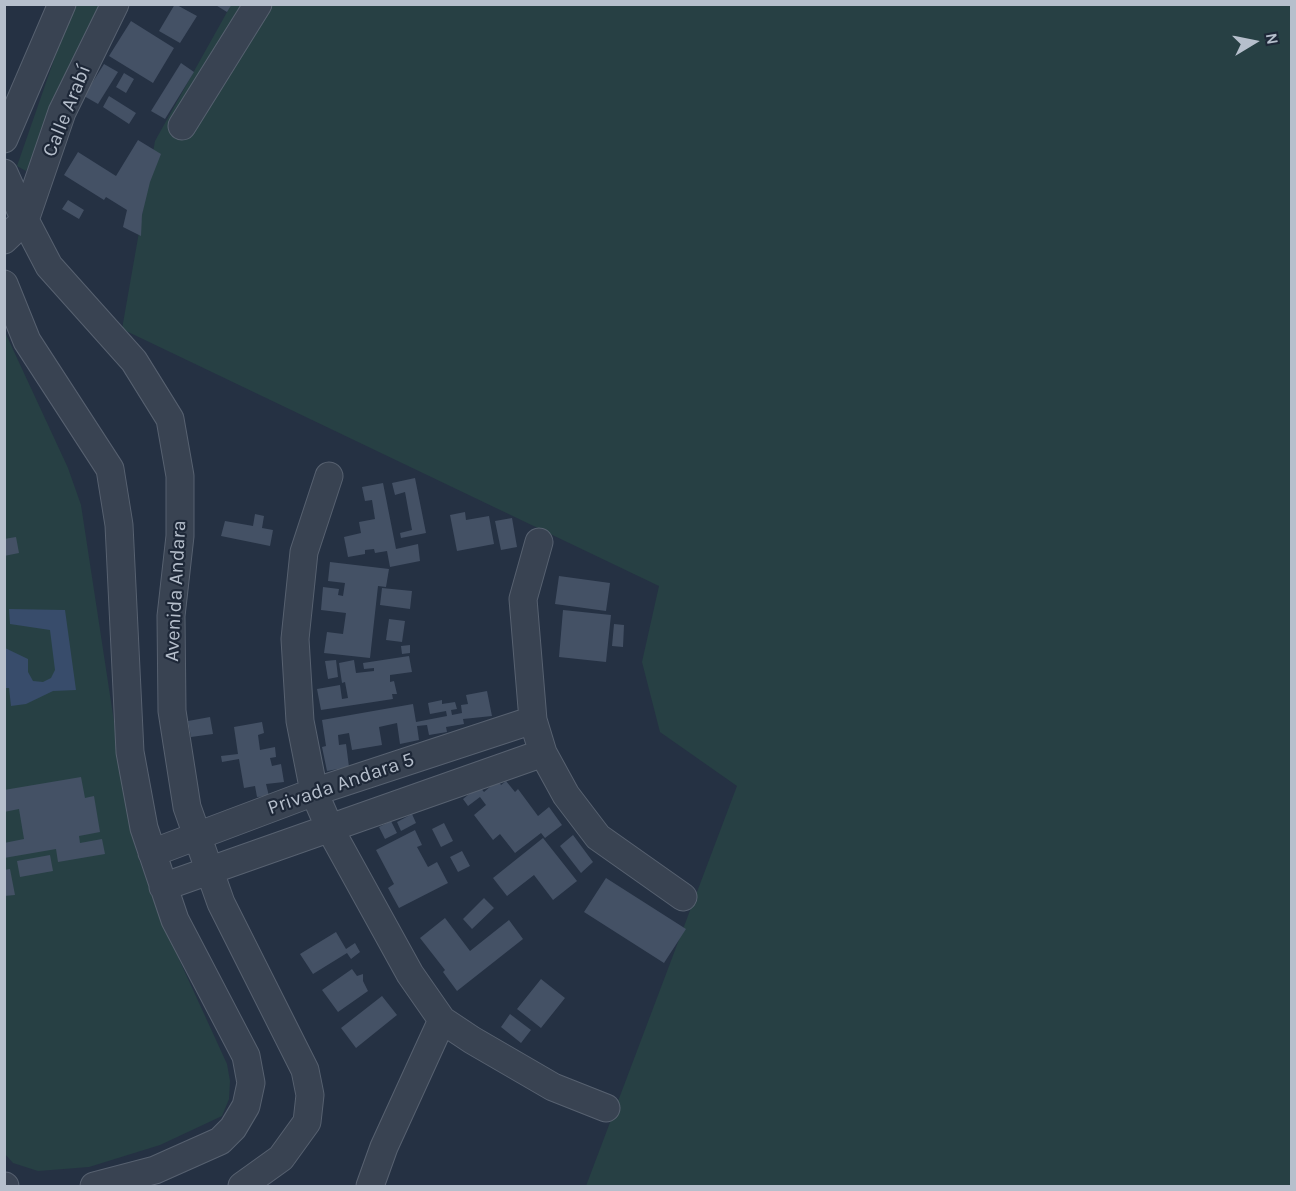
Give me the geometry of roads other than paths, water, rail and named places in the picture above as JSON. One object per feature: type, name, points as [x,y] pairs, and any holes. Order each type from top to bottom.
[{"type":"street","points":[[4,139],[62,4]]},
{"type":"street","name":"Calle Arabí","points":[[25,220],[62,112],[115,4]]},
{"type":"street","points":[[183,126],[258,4]]},
{"type":"street","name":"Avenida Andara","points":[[4,173],[49,266],[134,361],[170,419],[180,476],[180,536],[171,616],[172,711],[187,807],[226,912],[305,1070],[310,1095],[307,1122],[281,1158],[242,1186]]},
{"type":"street","points":[[4,240],[25,220]]},
{"type":"street","points":[[4,284],[27,341],[110,469],[119,525],[130,752],[144,828],[175,920],[246,1056],[251,1083],[246,1106],[233,1128],[220,1141],[155,1170],[94,1186]]},
{"type":"street","points":[[329,476],[304,552],[295,639],[300,721],[314,792],[330,829],[410,974],[442,1020],[553,1087],[606,1108]]},
{"type":"street","points":[[539,542],[523,599],[533,720],[543,753],[566,795],[598,837],[683,897]]},
{"type":"street","name":"Privada Andara 5","points":[[152,853],[314,792],[533,720]]},
{"type":"street","name":"Privada Andara 5","points":[[163,886],[543,753]]},
{"type":"street","points":[[370,1186],[384,1147],[442,1020]]},
{"type":"water","points":[[9,609],[65,610],[76,690],[53,691],[26,704],[11,706],[9,688],[5,688],[5,648],[28,659],[28,672],[33,681],[43,682],[51,678],[55,670],[50,630],[10,624]]}]
